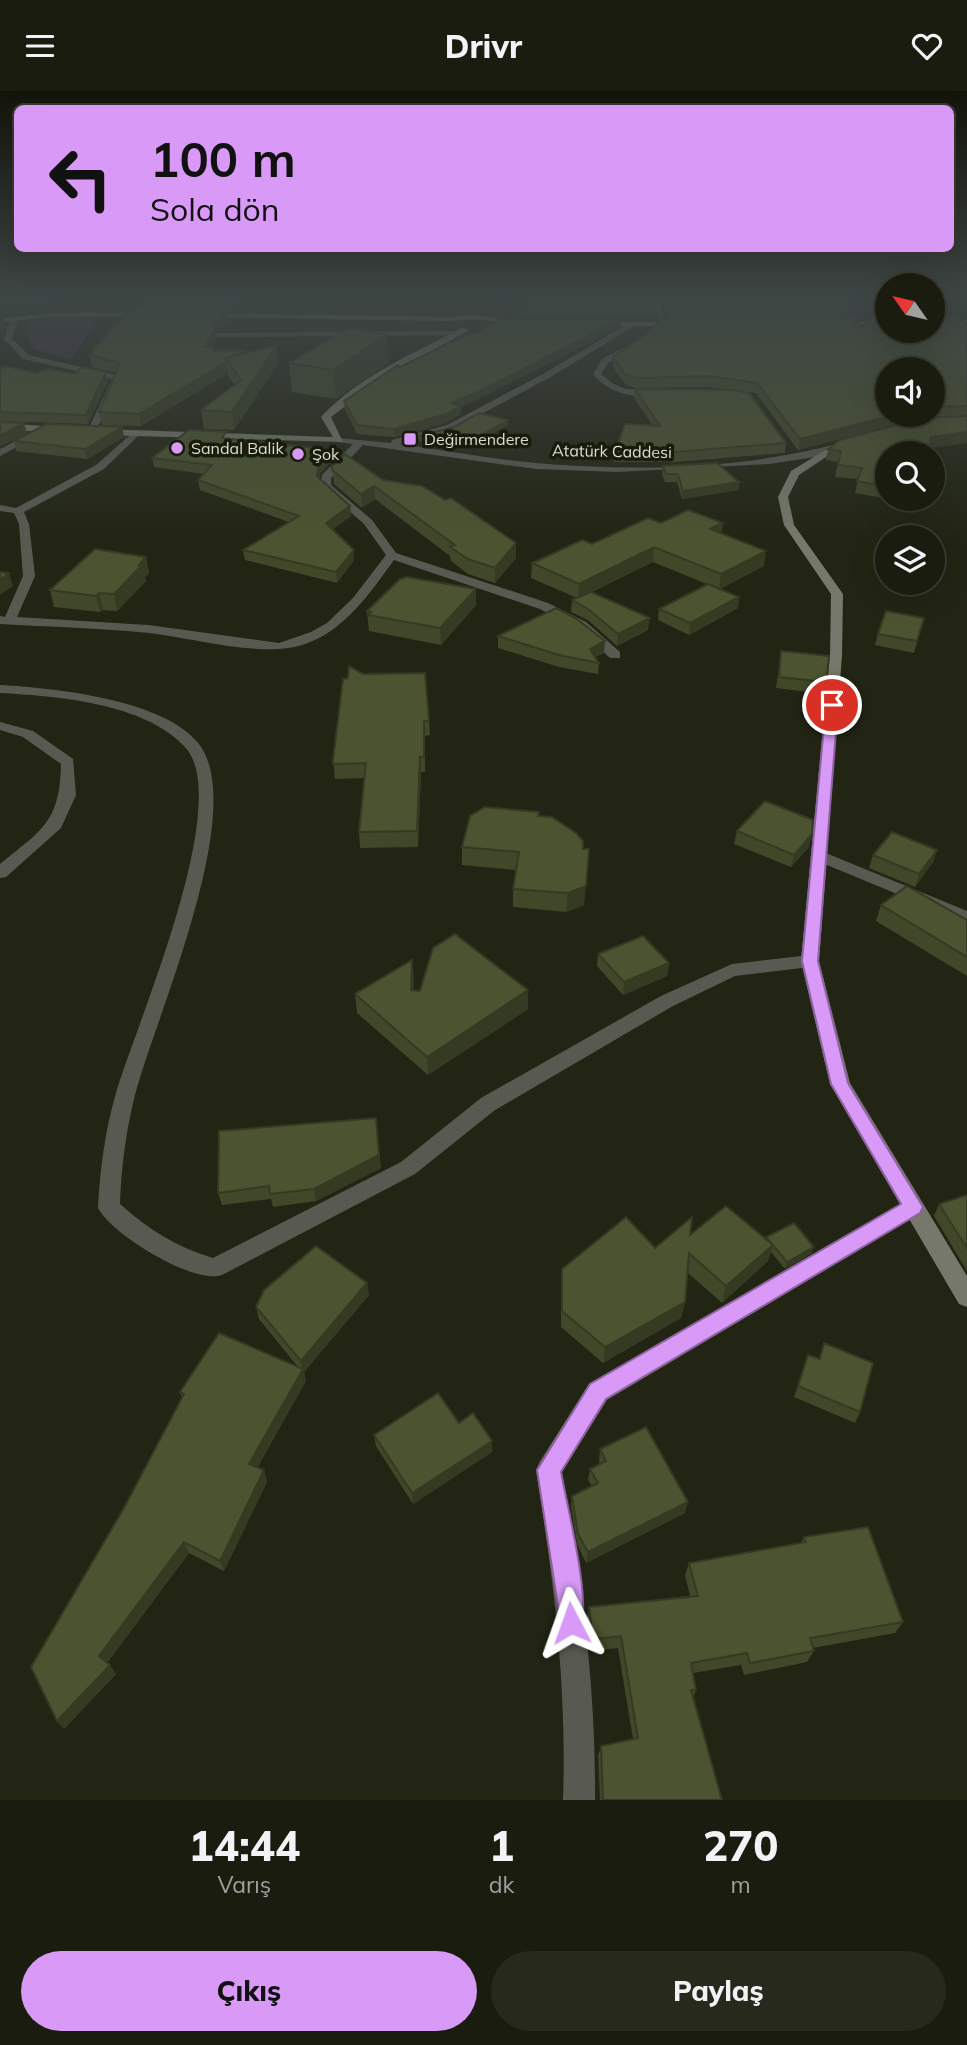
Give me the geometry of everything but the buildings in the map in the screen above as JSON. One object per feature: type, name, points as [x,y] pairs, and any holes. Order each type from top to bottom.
[{"type":"main road","points":[[340,440],[326,417],[344,399],[375,379]]},
{"type":"main road","points":[[0,426],[68,431]]},
{"type":"main road","name":"Atatürk Caddesi","points":[[80,431],[340,440]]},
{"type":"main road","points":[[831,449],[795,473],[783,497],[789,525],[837,594],[836,655],[810,961],[840,1084],[967,1297]]},
{"type":"street","points":[[92,432],[117,379]]},
{"type":"street","points":[[389,444],[450,427],[541,379]]},
{"type":"street","points":[[601,379],[619,391],[674,393]]},
{"type":"street","points":[[0,453],[44,430]]},
{"type":"street","points":[[0,507],[18,511],[100,467],[136,433]]},
{"type":"street","name":"Atatürk Caddesi","points":[[340,440],[389,444],[512,463],[585,469],[679,468],[795,457],[854,441]]},
{"type":"street","points":[[361,442],[326,477],[326,487],[368,522],[392,555],[544,606],[582,625],[615,655]]},
{"type":"street","points":[[788,448],[795,457]]},
{"type":"street","points":[[18,511],[24,524],[29,576],[5,620],[148,629],[279,647],[299,644],[343,618],[392,555]]},
{"type":"street","points":[[0,689],[35,690],[97,701],[152,718],[178,734],[195,750],[204,767],[205,824],[187,910],[124,1095],[109,1174],[109,1208],[146,1241],[178,1258],[214,1268],[408,1168],[488,1104],[667,1000],[732,970],[810,961]]},
{"type":"street","points":[[0,726],[28,734],[68,762],[68,795],[53,828],[0,873]]},
{"type":"street","points":[[821,856],[967,917]]},
{"type":"street","points":[[579,1800],[580,1758],[567,1569],[549,1470],[598,1392],[913,1207]]},
{"type":"place","name":"Değirmendere","points":[[410,439]]},
{"type":"place","name":"Sandal Balik","points":[[177,448]]},
{"type":"place","name":"Şok","points":[[298,454]]},
{"type":"route","points":[[571,1623],[567,1569],[549,1470],[598,1392],[913,1207],[840,1084],[810,961],[832,705]]}]
